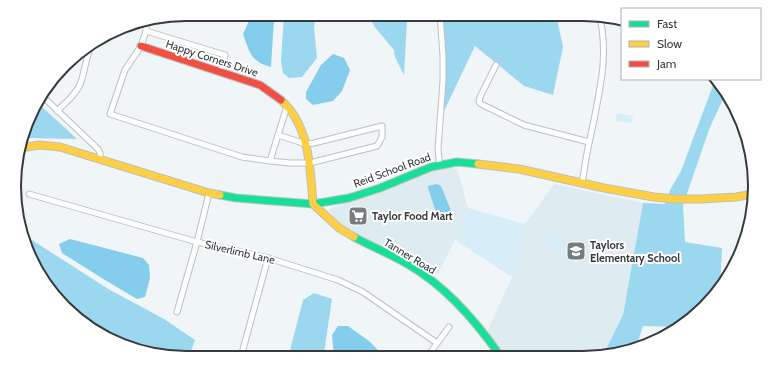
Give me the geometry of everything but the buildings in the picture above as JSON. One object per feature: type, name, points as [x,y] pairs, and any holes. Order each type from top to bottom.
[{"type":"street","points":[[439,165],[438,149],[443,81],[440,21]]},
{"type":"street","points":[[582,183],[602,79],[604,47],[601,22]]},
{"type":"street","points":[[146,26],[141,46],[125,70],[110,114],[242,157],[290,163],[310,163],[377,146],[382,137],[382,126],[306,144],[278,135]]},
{"type":"street","points":[[146,31],[225,55],[220,72]]},
{"type":"street","name":"Happy Corners Drive","points":[[141,46],[260,85],[275,95],[287,106],[298,121],[306,144],[310,163],[313,204]]},
{"type":"street","points":[[57,111],[75,92],[80,84],[88,54]]},
{"type":"street","points":[[496,65],[480,98],[479,102],[481,104],[524,124],[589,142]]},
{"type":"street","points":[[45,99],[98,149],[100,159]]},
{"type":"street","points":[[270,161],[287,106]]},
{"type":"street","name":"Reid School Road","points":[[26,147],[52,145],[68,148],[209,193],[249,200],[313,204],[349,198],[380,188],[431,167],[456,162],[486,164],[519,169],[630,193],[674,198],[701,199],[748,195]]},
{"type":"street","points":[[177,312],[209,193]]},
{"type":"street","name":"Silverlimb Lane","points":[[29,194],[197,242],[268,258],[338,280],[363,292],[437,343]]},
{"type":"street","name":"Tanner Road","points":[[313,204],[344,231],[416,269],[440,287],[470,316],[497,351]]},
{"type":"street","points":[[243,351],[268,258]]},
{"type":"street","points":[[431,351],[449,327]]},
{"type":"shaded area","points":[[249,21],[274,21],[271,67],[264,65],[255,59],[249,51],[243,34]]},
{"type":"shaded area","points":[[284,21],[315,21],[314,28],[317,58],[302,77],[289,78],[283,73],[281,61]]},
{"type":"shaded area","points":[[372,21],[407,21],[404,75],[395,57],[394,50],[374,26]]},
{"type":"shaded area","points":[[442,21],[557,21],[563,47],[553,95],[524,86],[475,46],[444,111]]},
{"type":"shaded area","points":[[333,54],[344,58],[350,70],[342,91],[333,101],[313,105],[306,99],[306,92],[321,65]]},
{"type":"shaded area","points":[[713,85],[723,99],[710,127],[683,205],[685,242],[722,248],[721,277],[700,303],[669,327],[643,326],[638,341],[606,350],[623,315],[643,203],[665,204],[670,190],[681,171]]},
{"type":"shaded area","points":[[41,106],[77,139],[28,138]]},
{"type":"shaded area","points":[[617,113],[633,116],[632,123],[615,121]]},
{"type":"shaded area","points":[[439,159],[458,171],[468,208],[463,230],[455,240],[438,274],[346,230],[328,210],[405,173]]},
{"type":"shaded area","points":[[437,184],[441,186],[452,213],[450,216],[442,218],[439,217],[436,212],[428,186]]},
{"type":"shaded area","name":"Taylors Elementary School","points":[[554,184],[643,203],[623,315],[606,350],[500,351],[488,330],[512,277],[525,224]]},
{"type":"shaded area","points":[[468,208],[525,224],[512,277],[455,240],[463,230]]},
{"type":"shaded area","points":[[551,233],[563,235],[560,251],[547,249]]},
{"type":"shaded area","points":[[30,239],[110,290],[164,319],[195,340],[191,351],[164,350],[133,342],[103,329],[77,310],[62,295],[43,268]]},
{"type":"shaded area","points":[[70,239],[143,258],[149,265],[150,278],[145,297],[137,299],[62,253],[59,244]]},
{"type":"shaded area","points":[[314,293],[332,299],[324,351],[290,351],[303,300]]},
{"type":"shaded area","points":[[338,326],[348,326],[369,341],[379,351],[333,351],[332,335]]},
{"type":"traffic: fast","points":[[220,195],[236,198],[313,204],[349,198],[380,188],[431,167],[457,162],[478,164]]},
{"type":"traffic: fast","points":[[354,237],[402,261],[436,284],[471,318],[496,351]]},
{"type":"traffic: slow","points":[[281,100],[291,110],[303,135],[307,148],[313,204],[339,228],[354,237]]},
{"type":"traffic: slow","points":[[26,147],[40,145],[60,147],[209,193],[220,195]]},
{"type":"traffic: slow","points":[[478,164],[519,169],[604,188],[654,197],[701,199],[748,195]]},
{"type":"traffic: jam","points":[[141,46],[260,85],[281,100]]},
{"type":"place","name":"Taylor Food Mart","points":[[358,216]]},
{"type":"place","name":"Taylors Elementary School","points":[[576,251]]}]
